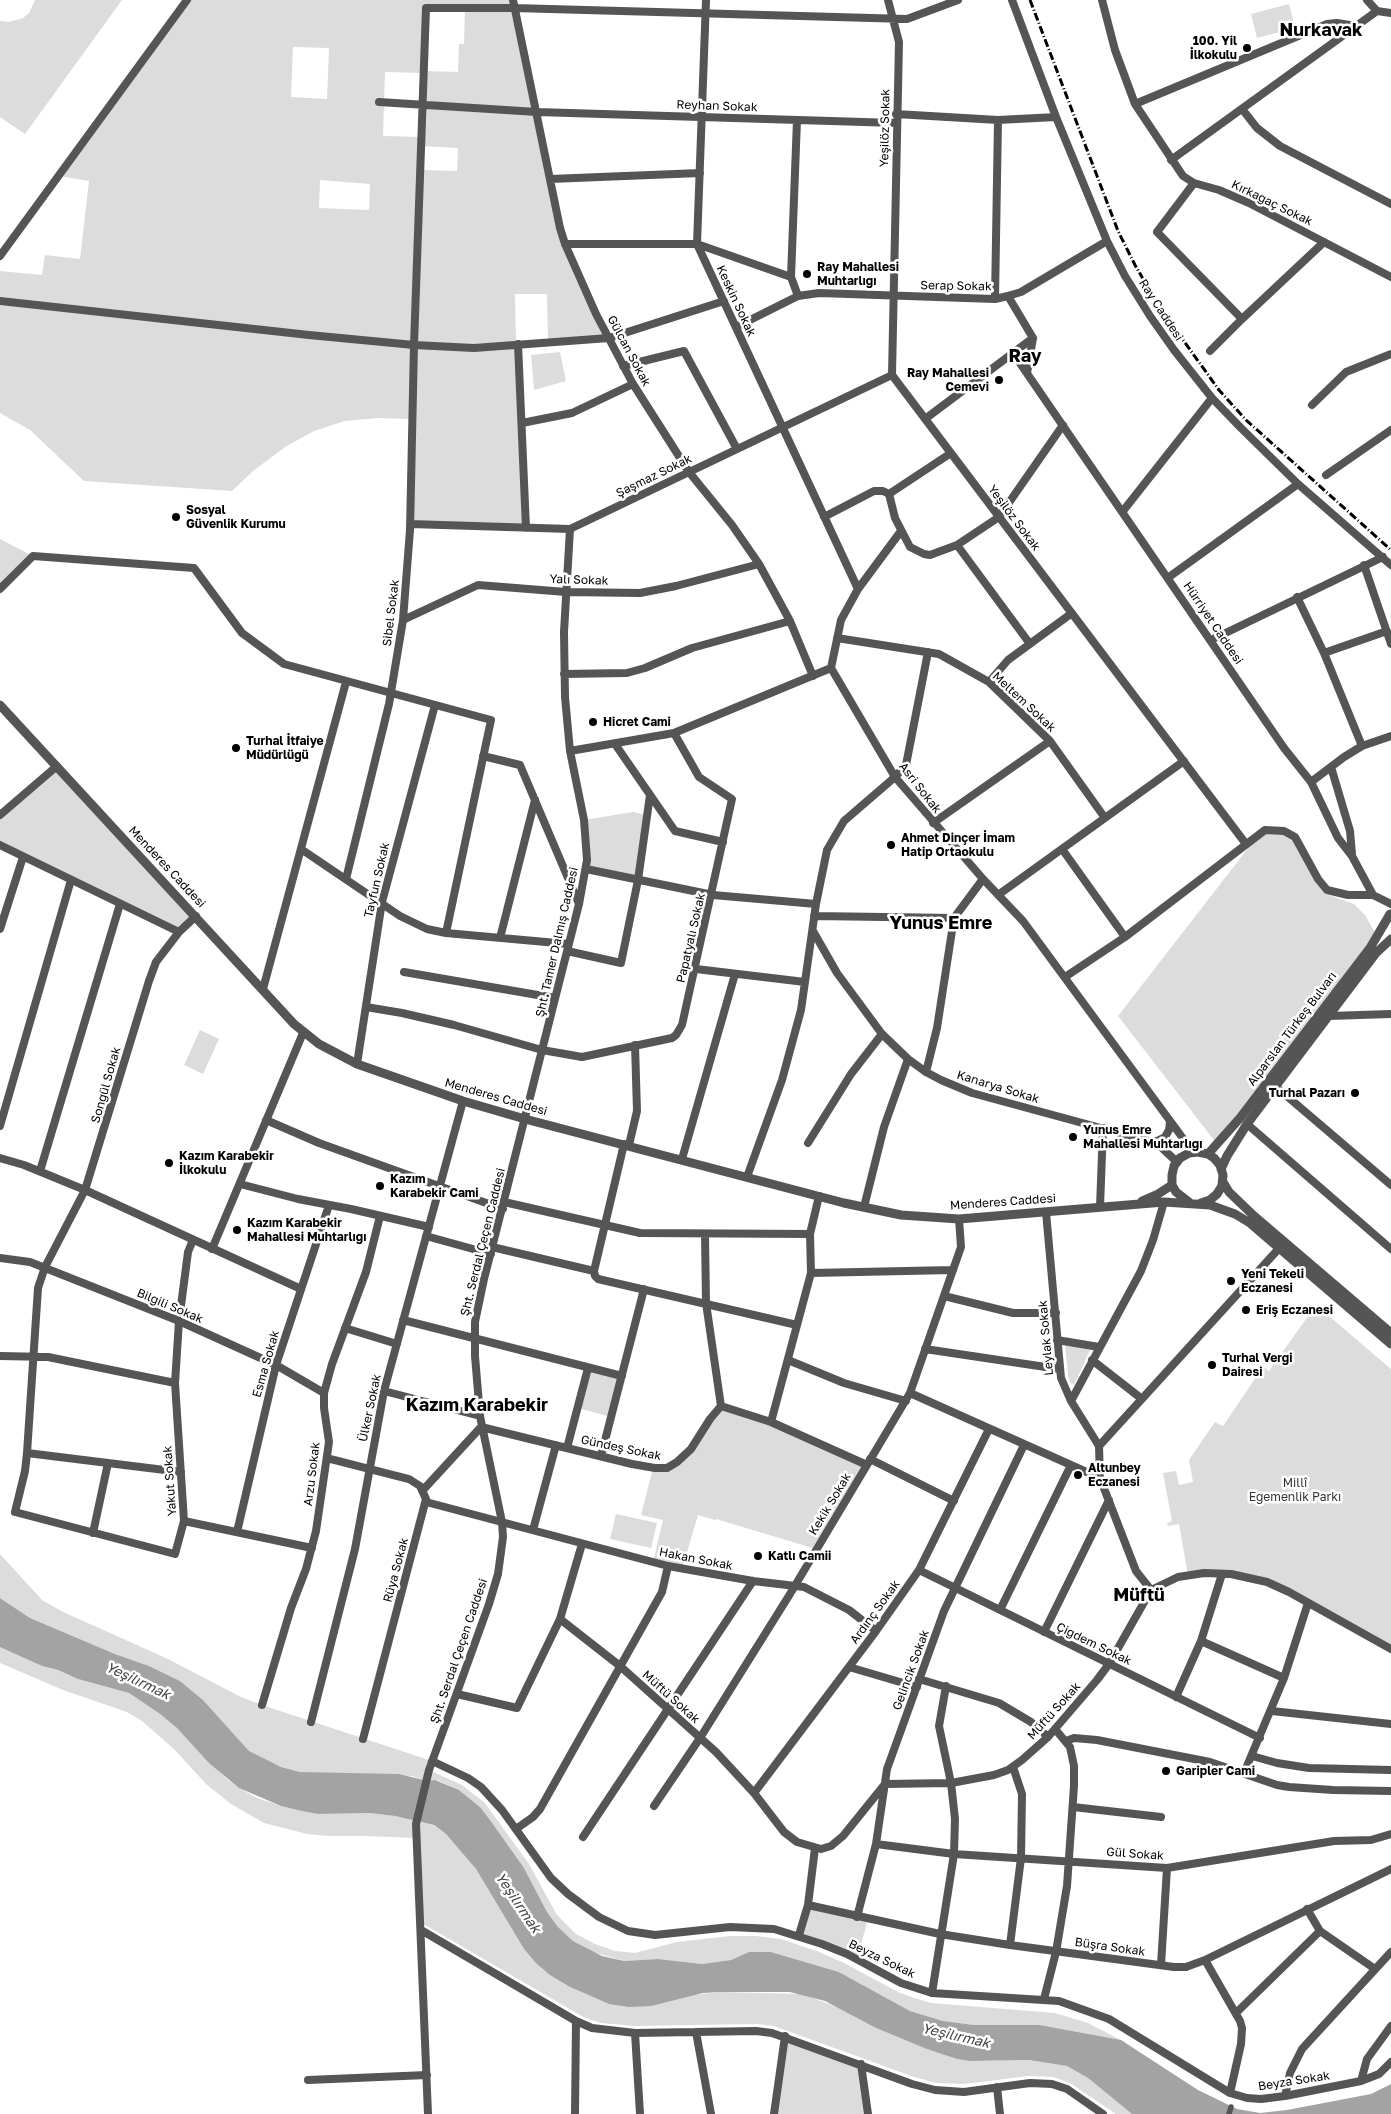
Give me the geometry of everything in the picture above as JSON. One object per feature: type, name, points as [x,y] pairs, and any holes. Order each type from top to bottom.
[{"type":"street","points":[[0,256],[187,0]]},
{"type":"street","name":"Keskin Sokak","points":[[706,0],[697,244],[858,589]]},
{"type":"street","name":"Yeşilöz Sokak","points":[[888,0],[898,42],[892,375],[1246,844]]},
{"type":"street","points":[[514,4],[706,13],[907,19],[958,0]]},
{"type":"street","name":"Ray Caddesi","points":[[1012,0],[1056,117],[1107,240],[1150,316],[1212,398],[1298,484],[1391,565]]},
{"type":"street","name":"Kırkağaç Sokak","points":[[1102,0],[1115,50],[1135,104],[1182,176],[1194,183],[1219,190],[1249,202],[1391,277]]},
{"type":"street","points":[[1367,0],[1377,11],[1391,13]]},
{"type":"street","name":"Sibel Sokak","points":[[346,879],[391,694],[403,620],[410,524],[414,345],[426,8],[514,4]]},
{"type":"street","name":"Gülcan Sokak","points":[[514,4],[550,178],[566,244],[632,384],[689,472],[732,525],[759,564],[790,622],[813,676]]},
{"type":"street","points":[[1171,160],[1377,11]]},
{"type":"street","points":[[1135,104],[1328,24],[1337,23],[1356,26]]},
{"type":"street","name":"Reyhan Sokak","points":[[378,102],[537,112],[798,120],[896,118],[998,120],[1056,117]]},
{"type":"street","points":[[1242,109],[1257,128],[1280,146],[1391,204]]},
{"type":"street","points":[[798,120],[791,277],[798,296]]},
{"type":"street","points":[[995,299],[998,120]]},
{"type":"street","points":[[550,178],[700,173]]},
{"type":"street","points":[[1194,183],[1158,232],[1242,319]]},
{"type":"street","name":"Serap Sokak","points":[[736,327],[798,296],[819,294],[995,299],[1008,296],[1021,292],[1107,240]]},
{"type":"street","points":[[1210,351],[1324,242]]},
{"type":"street","points":[[566,244],[697,244],[791,277]]},
{"type":"street","points":[[1008,296],[1033,338],[1027,373]]},
{"type":"street","points":[[0,301],[299,334],[414,345],[474,348],[609,338],[724,301]]},
{"type":"street","points":[[925,419],[1033,338]]},
{"type":"street","points":[[518,344],[526,528]]},
{"type":"street","points":[[623,366],[684,352],[736,449]]},
{"type":"street","name":"Hürriyet Caddesi","points":[[1013,353],[1169,577],[1284,748],[1311,782],[1338,838],[1352,856],[1373,895]]},
{"type":"street","points":[[1312,405],[1346,372],[1391,354]]},
{"type":"street","name":"Şaşmaz Sokak","points":[[410,524],[570,529],[892,375]]},
{"type":"street","points":[[522,423],[572,413],[632,384]]},
{"type":"street","points":[[1123,512],[1212,398]]},
{"type":"street","points":[[890,494],[892,508],[910,547],[924,554],[936,553],[957,545],[999,516],[1063,425]]},
{"type":"street","points":[[1326,475],[1391,430]]},
{"type":"street","points":[[890,494],[951,453]]},
{"type":"street","points":[[1169,577],[1298,484]]},
{"type":"street","points":[[824,517],[874,492],[883,491],[890,494]]},
{"type":"street","name":"Şht. Tamer Dalmış Caddesi","points":[[525,1119],[579,904],[588,847],[570,751],[564,674],[570,529]]},
{"type":"street","points":[[570,751],[674,733],[831,668],[841,620],[858,589],[901,531]]},
{"type":"street","points":[[957,545],[1030,644]]},
{"type":"street","points":[[0,589],[33,556],[194,568],[242,633],[284,664],[491,720],[446,933]]},
{"type":"street","points":[[1211,640],[1383,557]]},
{"type":"street","name":"Yalı Sokak","points":[[403,620],[478,585],[566,592],[640,593],[676,586],[759,564]]},
{"type":"street","points":[[1364,565],[1391,644]]},
{"type":"street","points":[[1297,597],[1324,654],[1362,746]]},
{"type":"street","points":[[989,682],[1008,660],[1072,614]]},
{"type":"street","points":[[564,674],[627,673],[645,668],[692,648],[790,622]]},
{"type":"street","points":[[1324,654],[1387,632]]},
{"type":"street","name":"Meltem Sokak","points":[[837,638],[928,652],[949,659],[989,682],[1050,741],[1105,818]]},
{"type":"street","points":[[747,1177],[782,1080],[801,1010],[814,916],[827,850],[837,830],[855,810],[896,778],[906,765],[928,652]]},
{"type":"street","name":"Asri Sokak","points":[[831,668],[896,778],[983,879],[1023,921],[1193,1152]]},
{"type":"street","points":[[263,989],[346,682]]},
{"type":"street","name":"Menderes Caddesi","points":[[0,705],[303,1033],[340,1056],[357,1064],[463,1101],[525,1119],[819,1196],[908,1216],[959,1219],[1164,1202],[1189,1202],[1222,1208],[1250,1223],[1282,1245],[1391,1333]]},
{"type":"street","name":"Tayfun Sokak","points":[[357,1064],[382,902],[435,705]]},
{"type":"street","name":"Papatyalı Sokak","points":[[366,1008],[402,1013],[454,1025],[542,1050],[582,1057],[672,1038],[682,1025],[696,969],[732,799],[698,777],[674,733]]},
{"type":"street","points":[[1311,782],[1362,746],[1391,736]]},
{"type":"street","points":[[934,823],[1050,741]]},
{"type":"street","points":[[615,744],[674,831],[724,842]]},
{"type":"street","points":[[484,756],[520,764],[579,904]]},
{"type":"street","points":[[998,895],[1184,762]]},
{"type":"street","points":[[0,815],[57,766]]},
{"type":"street","points":[[1331,767],[1350,831],[1352,856]]},
{"type":"street","points":[[301,849],[414,923],[446,933],[568,947],[621,963],[638,880],[650,795]]},
{"type":"street","points":[[500,938],[535,800]]},
{"type":"street","points":[[1065,977],[1126,937],[1266,830],[1275,829],[1289,833],[1298,840],[1318,878],[1327,890],[1348,895],[1373,895],[1391,904],[1390,916]]},
{"type":"street","points":[[0,845],[179,932]]},
{"type":"street","points":[[1062,849],[1126,937]]},
{"type":"street","points":[[0,929],[23,857]]},
{"type":"street","points":[[586,869],[712,895],[816,904]]},
{"type":"street","points":[[926,1072],[937,1028],[954,918],[983,879]]},
{"type":"street","points":[[0,1126],[71,880]]},
{"type":"street","points":[[40,1171],[120,904]]},
{"type":"street","name":"Songül Sokak","points":[[14,1512],[25,1471],[36,1297],[45,1267],[85,1190],[156,962],[179,932],[196,916]]},
{"type":"street","points":[[814,916],[954,918]]},
{"type":"street","name":"Alparslan Türkeş Bulvarı","points":[[1208,1154],[1252,1103],[1370,948],[1390,916]]},
{"type":"street","name":"Kanarya Sokak","points":[[813,931],[837,974],[882,1034],[908,1060],[926,1072],[972,1093],[1149,1141],[1164,1150],[1177,1162]]},
{"type":"street","name":"Alparslan Türkeş Bulvarı","points":[[1222,1169],[1227,1156],[1247,1124],[1376,953],[1391,939]]},
{"type":"street","points":[[696,969],[805,982]]},
{"type":"street","points":[[404,972],[555,998]]},
{"type":"street","points":[[682,1159],[735,974]]},
{"type":"street","points":[[1329,1016],[1391,1014]]},
{"type":"street","points":[[212,1249],[303,1033]]},
{"type":"street","points":[[808,1143],[851,1074],[882,1034]]},
{"type":"street","points":[[635,1046],[637,1111],[605,1225],[594,1276],[598,1279],[797,1325]]},
{"type":"street","points":[[864,1207],[884,1127],[908,1060]]},
{"type":"street","points":[[1275,1086],[1391,1185]]},
{"type":"street","name":"Ülker Sokak","points":[[311,1722],[355,1549],[384,1391],[463,1101]]},
{"type":"street","name":"Şht. Serdal Çeçen Caddesi","points":[[421,1930],[416,1824],[432,1761],[489,1604],[502,1553],[502,1522],[481,1427],[474,1338],[479,1303],[525,1119]]},
{"type":"street","points":[[266,1120],[319,1143],[440,1187],[504,1205],[640,1233],[810,1234]]},
{"type":"street","points":[[1149,1141],[1157,1141],[1165,1137],[1169,1130],[1170,1122]]},
{"type":"street","points":[[1247,1124],[1391,1249]]},
{"type":"street","points":[[1100,1208],[1103,1128]]},
{"type":"street","points":[[1189,1202],[1179,1196],[1172,1185],[1172,1175],[1177,1162],[1193,1152],[1208,1154],[1214,1158],[1222,1169],[1223,1182],[1220,1191],[1214,1198],[1201,1204]]},
{"type":"street","points":[[0,1158],[40,1171],[85,1190],[301,1289]]},
{"type":"street","name":"Menderes Caddesi","points":[[1223,1182],[1234,1198],[1282,1245],[1391,1344]]},
{"type":"street","points":[[240,1184],[298,1199],[429,1227]]},
{"type":"street","name":"Menderes Caddesi","points":[[1131,1204],[1158,1194],[1172,1185]]},
{"type":"street","points":[[771,1422],[811,1273],[810,1234],[819,1196]]},
{"type":"street","points":[[1071,1401],[1141,1271],[1153,1240],[1164,1202]]},
{"type":"street","name":"Esma Sokak","points":[[237,1532],[276,1364],[329,1205]]},
{"type":"street","name":"Leylak Sokak","points":[[1046,1212],[1056,1313],[1059,1369],[1063,1385],[1071,1401],[1099,1446]]},
{"type":"street","name":"Arzu Sokak","points":[[262,1705],[291,1608],[312,1548],[329,1442],[324,1408],[324,1393],[366,1272],[380,1216]]},
{"type":"street","name":"Kekik Sokak","points":[[654,1806],[700,1738],[790,1594],[793,1586],[906,1401],[961,1247],[959,1219]]},
{"type":"street","points":[[705,1234],[706,1303],[721,1406],[771,1422],[869,1462],[954,1501]]},
{"type":"street","points":[[426,1236],[594,1272]]},
{"type":"street","name":"Yakut Sokak","points":[[14,1512],[175,1554],[184,1521],[175,1383],[179,1321],[188,1252],[193,1240]]},
{"type":"street","points":[[1282,1245],[1099,1446],[1100,1478],[1136,1571],[1151,1590],[1191,1574],[1222,1574],[1267,1582],[1391,1649]]},
{"type":"street","name":"Bilgili Sokak","points":[[0,1258],[30,1262],[45,1267],[179,1321],[276,1364],[324,1393]]},
{"type":"street","points":[[811,1273],[953,1270]]},
{"type":"street","points":[[601,1456],[644,1289]]},
{"type":"street","points":[[944,1296],[1013,1313],[1056,1313]]},
{"type":"street","points":[[403,1320],[622,1376]]},
{"type":"street","points":[[345,1328],[397,1344]]},
{"type":"street","points":[[1057,1340],[1099,1347]]},
{"type":"street","points":[[925,1349],[1059,1369]]},
{"type":"street","points":[[0,1356],[48,1357],[175,1383]]},
{"type":"street","points":[[788,1360],[844,1383],[906,1401]]},
{"type":"street","points":[[1092,1360],[1142,1399]]},
{"type":"street","points":[[567,1448],[588,1368]]},
{"type":"street","points":[[384,1391],[480,1416]]},
{"type":"street","points":[[910,1393],[1100,1478]]},
{"type":"street","name":"Gündeş Sokak","points":[[481,1427],[661,1469],[672,1466],[691,1449],[710,1419],[721,1406]]},
{"type":"street","points":[[327,1458],[409,1479],[423,1490],[481,1427]]},
{"type":"street","name":"Ardınç Sokak","points":[[754,1793],[876,1631],[919,1570],[989,1429]]},
{"type":"street","name":"Gelincik Sokak","points":[[857,1917],[876,1844],[887,1769],[944,1611],[1024,1444]]},
{"type":"street","points":[[532,1530],[556,1446]]},
{"type":"street","points":[[27,1453],[181,1472]]},
{"type":"street","points":[[93,1532],[108,1463]]},
{"type":"street","points":[[1000,1610],[1071,1465]]},
{"type":"street","name":"Rüya Sokak","points":[[363,1739],[426,1502],[423,1490]]},
{"type":"street","points":[[1044,1632],[1109,1500]]},
{"type":"street","name":"Hakan Sokak","points":[[426,1502],[668,1566],[753,1581],[804,1587],[850,1610],[876,1631]]},
{"type":"street","points":[[184,1521],[312,1548]]},
{"type":"street","points":[[457,1694],[517,1708],[560,1619],[582,1544]]},
{"type":"street","points":[[516,1829],[533,1817],[540,1809],[662,1592],[668,1566]]},
{"type":"street","name":"Çiğdem Sokak","points":[[919,1570],[1260,1738]]},
{"type":"street","points":[[1176,1697],[1202,1641],[1222,1574]]},
{"type":"street","points":[[583,1837],[753,1581]]},
{"type":"street","name":"Müftü Sokak","points":[[885,1784],[950,1783],[994,1776],[1013,1766],[1048,1737],[1109,1664],[1151,1590]]},
{"type":"street","points":[[1244,1773],[1272,1711],[1308,1603]]},
{"type":"street","name":"Müftü Sokak","points":[[560,1619],[620,1666],[700,1738],[754,1793],[784,1832],[797,1842],[815,1848]]},
{"type":"street","points":[[1202,1641],[1284,1678]]},
{"type":"street","points":[[849,1667],[918,1683],[946,1686],[1000,1703],[1031,1722],[1048,1737]]},
{"type":"street","points":[[932,1993],[954,1854],[955,1818],[939,1726],[946,1686]]},
{"type":"street","points":[[1272,1711],[1391,1724]]},
{"type":"street","points":[[1044,1999],[1056,1952],[1070,1861],[1074,1766],[1070,1747],[1055,1729]]},
{"type":"street","points":[[1066,1741],[1082,1738],[1210,1762],[1277,1785],[1289,1787],[1391,1791]]},
{"type":"street","points":[[1252,1756],[1277,1763],[1310,1768],[1391,1770]]},
{"type":"street","name":"Beyza Sokak","points":[[432,1761],[468,1778],[492,1797],[551,1878],[598,1917],[620,1928],[640,1934],[748,1927],[774,1929],[800,1936],[847,1954],[901,1983],[932,1993],[1044,1999],[1076,2006],[1110,2018],[1230,2093],[1254,2098],[1285,2096],[1361,2081],[1379,2074],[1391,2062]]},
{"type":"street","points":[[1010,1946],[1021,1858],[1022,1794],[1019,1779],[1013,1766]]},
{"type":"street","points":[[800,1936],[808,1905],[815,1848],[826,1848],[836,1842],[885,1784]]},
{"type":"street","points":[[1072,1807],[1161,1817]]},
{"type":"street","name":"Gül Sokak","points":[[876,1844],[954,1854],[1167,1868],[1334,1841],[1378,1839],[1391,1834]]},
{"type":"street","points":[[1161,1966],[1167,1868]]},
{"type":"street","name":"Büşra Sokak","points":[[808,1905],[940,1934],[1010,1946],[1161,1966],[1186,1967],[1205,1960],[1391,1869]]},
{"type":"street","points":[[1307,1909],[1320,1931],[1376,1969]]},
{"type":"street","points":[[421,1930],[576,2021],[599,2030],[635,2033],[756,2031],[784,2036],[912,2084],[935,2090],[964,2092],[1040,2083],[1052,2084],[1067,2089],[1103,2114]]},
{"type":"street","points":[[421,1930],[428,2114]]},
{"type":"street","points":[[1236,2013],[1320,1931]]},
{"type":"street","points":[[1285,2096],[1290,2073],[1302,2049],[1391,1952]]},
{"type":"street","points":[[1205,1960],[1240,2021],[1242,2037],[1230,2093]]},
{"type":"street","points":[[575,2114],[576,2021]]},
{"type":"street","points":[[1361,2081],[1368,2059],[1391,2026]]},
{"type":"street","points":[[696,2032],[711,2114]]},
{"type":"street","points":[[635,2033],[640,2114]]},
{"type":"street","points":[[774,2114],[784,2036]]},
{"type":"street","points":[[862,2064],[868,2114]]},
{"type":"street","points":[[308,2080],[427,2075]]},
{"type":"street","points":[[997,2087],[1000,2114]]},
{"type":"street","points":[[1230,2114],[1232,2107]]},
{"type":"green space","points":[[35,0],[122,0],[25,134],[0,117],[0,21],[9,22],[23,18],[29,13]]},
{"type":"green space","points":[[187,0],[513,0],[560,228],[609,338],[548,342],[547,294],[515,294],[526,528],[410,524],[412,419],[378,418],[345,421],[314,431],[285,447],[253,471],[232,491],[84,481],[30,430],[0,413],[0,271],[42,275],[45,255],[80,259],[89,181],[59,176]],"holes":[[[427,8],[465,8],[464,44],[459,44],[458,72],[424,71]],[[293,47],[329,48],[327,99],[291,97]],[[385,72],[424,73],[421,137],[383,136]],[[421,146],[458,148],[457,171],[420,170]],[[320,180],[370,184],[369,210],[319,208]]]},
{"type":"green space","points":[[1289,4],[1295,28],[1257,38],[1251,14]]},
{"type":"green space","points":[[560,352],[566,381],[534,390],[531,355]]},
{"type":"green space","points":[[0,539],[33,556],[0,589]]},
{"type":"green space","points":[[57,766],[196,916],[179,932],[0,845],[0,815]]},
{"type":"green space","points":[[633,812],[647,815],[638,880],[586,869],[584,820]]},
{"type":"green space","points":[[1269,833],[1283,834],[1293,840],[1320,888],[1326,894],[1354,904],[1365,915],[1377,936],[1217,1144],[1118,1016],[1249,847],[1261,836]]},
{"type":"green space","points":[[200,1030],[219,1039],[203,1074],[184,1065]]},
{"type":"green space","name":"Millî Egemenlik Parkı","points":[[1316,1305],[1391,1369],[1391,1649],[1289,1592],[1249,1577],[1188,1575],[1179,1524],[1168,1526],[1167,1523],[1172,1521],[1163,1473],[1176,1471],[1179,1485],[1193,1482],[1189,1460],[1215,1422],[1223,1426],[1263,1367],[1269,1371]]},
{"type":"green space","points":[[1065,1344],[1090,1350],[1074,1385],[1070,1383],[1068,1376]]},
{"type":"green space","points":[[588,1368],[622,1376],[611,1417],[578,1408]]},
{"type":"green space","points":[[721,1406],[771,1422],[867,1465],[816,1549],[698,1515],[682,1569],[653,1562],[663,1520],[641,1515],[653,1468],[677,1462]]},
{"type":"green space","points":[[616,1514],[657,1523],[651,1548],[610,1539]]},
{"type":"green space","points":[[0,1554],[42,1600],[63,1612],[166,1658],[241,1697],[432,1761],[429,1770],[462,1785],[485,1803],[529,1864],[557,1915],[576,1934],[595,1944],[615,1951],[635,1953],[677,1942],[730,1936],[756,1936],[781,1939],[844,1963],[898,1992],[914,1998],[931,2003],[1055,2013],[1088,2023],[1121,2040],[1040,2025],[974,2025],[943,2021],[910,2011],[839,1972],[771,1952],[749,1952],[731,1960],[702,1964],[658,1959],[624,1961],[593,1952],[573,1941],[558,1927],[547,1912],[524,1868],[480,1807],[459,1790],[437,1780],[428,1781],[412,1776],[300,1772],[266,1761],[249,1751],[203,1700],[180,1681],[149,1666],[115,1654],[30,1618],[0,1598]]},
{"type":"green space","points":[[0,1647],[42,1666],[58,1670],[78,1679],[129,1693],[177,1728],[227,1779],[257,1798],[281,1806],[318,1814],[370,1813],[396,1816],[433,1825],[446,1834],[476,1869],[524,1949],[570,1987],[609,2004],[721,1992],[802,1994],[837,2007],[876,2028],[957,2059],[969,2061],[1029,2060],[1067,2066],[1088,2078],[1132,2114],[1116,2114],[1070,2083],[1053,2077],[1029,2076],[964,2084],[937,2083],[914,2077],[774,2026],[756,2024],[635,2026],[601,2023],[585,2018],[420,1922],[417,1838],[307,1834],[264,1823],[231,1804],[206,1784],[175,1750],[142,1721],[127,1712],[63,1690],[0,1663]]},
{"type":"green space","points":[[808,1905],[868,1919],[857,1959],[799,1935]]},
{"type":"green space","points":[[785,2036],[861,2064],[868,2114],[774,2114]]},
{"type":"water","name":"Yeşilırmak","points":[[0,1598],[30,1618],[115,1654],[149,1666],[180,1681],[203,1700],[249,1751],[281,1767],[300,1772],[399,1774],[428,1781],[435,1780],[459,1790],[480,1807],[490,1820],[524,1868],[547,1912],[558,1927],[573,1941],[602,1956],[624,1961],[658,1959],[702,1964],[731,1960],[749,1952],[771,1952],[839,1972],[910,2011],[943,2021],[974,2025],[1040,2025],[1121,2040],[1198,2090],[1237,2109],[1260,2113],[1287,2110],[1371,2094],[1391,2084],[1391,2114],[1132,2114],[1088,2078],[1067,2066],[1029,2060],[969,2061],[957,2059],[876,2028],[825,2001],[790,1992],[703,1993],[651,2006],[629,2007],[609,2004],[570,1987],[550,1975],[536,1963],[524,1949],[476,1869],[446,1834],[434,1825],[395,1816],[370,1813],[318,1814],[302,1811],[281,1806],[239,1788],[209,1763],[177,1728],[129,1693],[78,1679],[58,1670],[42,1666],[0,1647]]},
{"type":"railway","points":[[1030,0],[1118,231],[1160,308],[1219,390],[1246,420],[1391,550]]},
{"type":"place","name":"100. Yil İlkokulu","points":[[1247,48]]},
{"type":"place","name":"Ray Mahallesi Muhtarlığı","points":[[807,274]]},
{"type":"place","name":"Ray Mahallesi Cemevi","points":[[999,380]]},
{"type":"place","name":"Sosyal Güvenlik Kurumu","points":[[176,517]]},
{"type":"place","name":"Hicret Cami","points":[[593,722]]},
{"type":"place","name":"Turhal İtfaiye Müdürlüğü","points":[[236,748]]},
{"type":"place","name":"Ahmet Dinçer İmam Hatip Ortaokulu","points":[[891,845]]},
{"type":"place","name":"Turhal Pazarı","points":[[1355,1093]]},
{"type":"place","name":"Yunus Emre Mahallesi Muhtarlığı","points":[[1073,1137]]},
{"type":"place","name":"Kazım Karabekir İlkokulu","points":[[169,1163]]},
{"type":"place","name":"Kazım Karabekir Cami","points":[[380,1186]]},
{"type":"place","name":"Kazım Karabekir Mahallesi Muhtarlığı","points":[[237,1230]]},
{"type":"place","name":"Yeni Tekeli Eczanesi","points":[[1231,1281]]},
{"type":"place","name":"Eriş Eczanesi","points":[[1246,1310]]},
{"type":"place","name":"Turhal Vergi Dairesi","points":[[1212,1365]]},
{"type":"place","name":"Altunbey Eczanesi","points":[[1078,1475]]},
{"type":"place","name":"Katlı Camii","points":[[758,1556]]},
{"type":"place","name":"Garipler Cami","points":[[1166,1771]]},
{"type":"district","name":"Nurkavak","points":[[1321,30]]},
{"type":"district","name":"Ray","points":[[1025,356]]},
{"type":"district","name":"Yunus Emre","points":[[941,923]]},
{"type":"district","name":"Kazım Karabekir","points":[[477,1405]]},
{"type":"district","name":"Müftü","points":[[1139,1595]]}]
